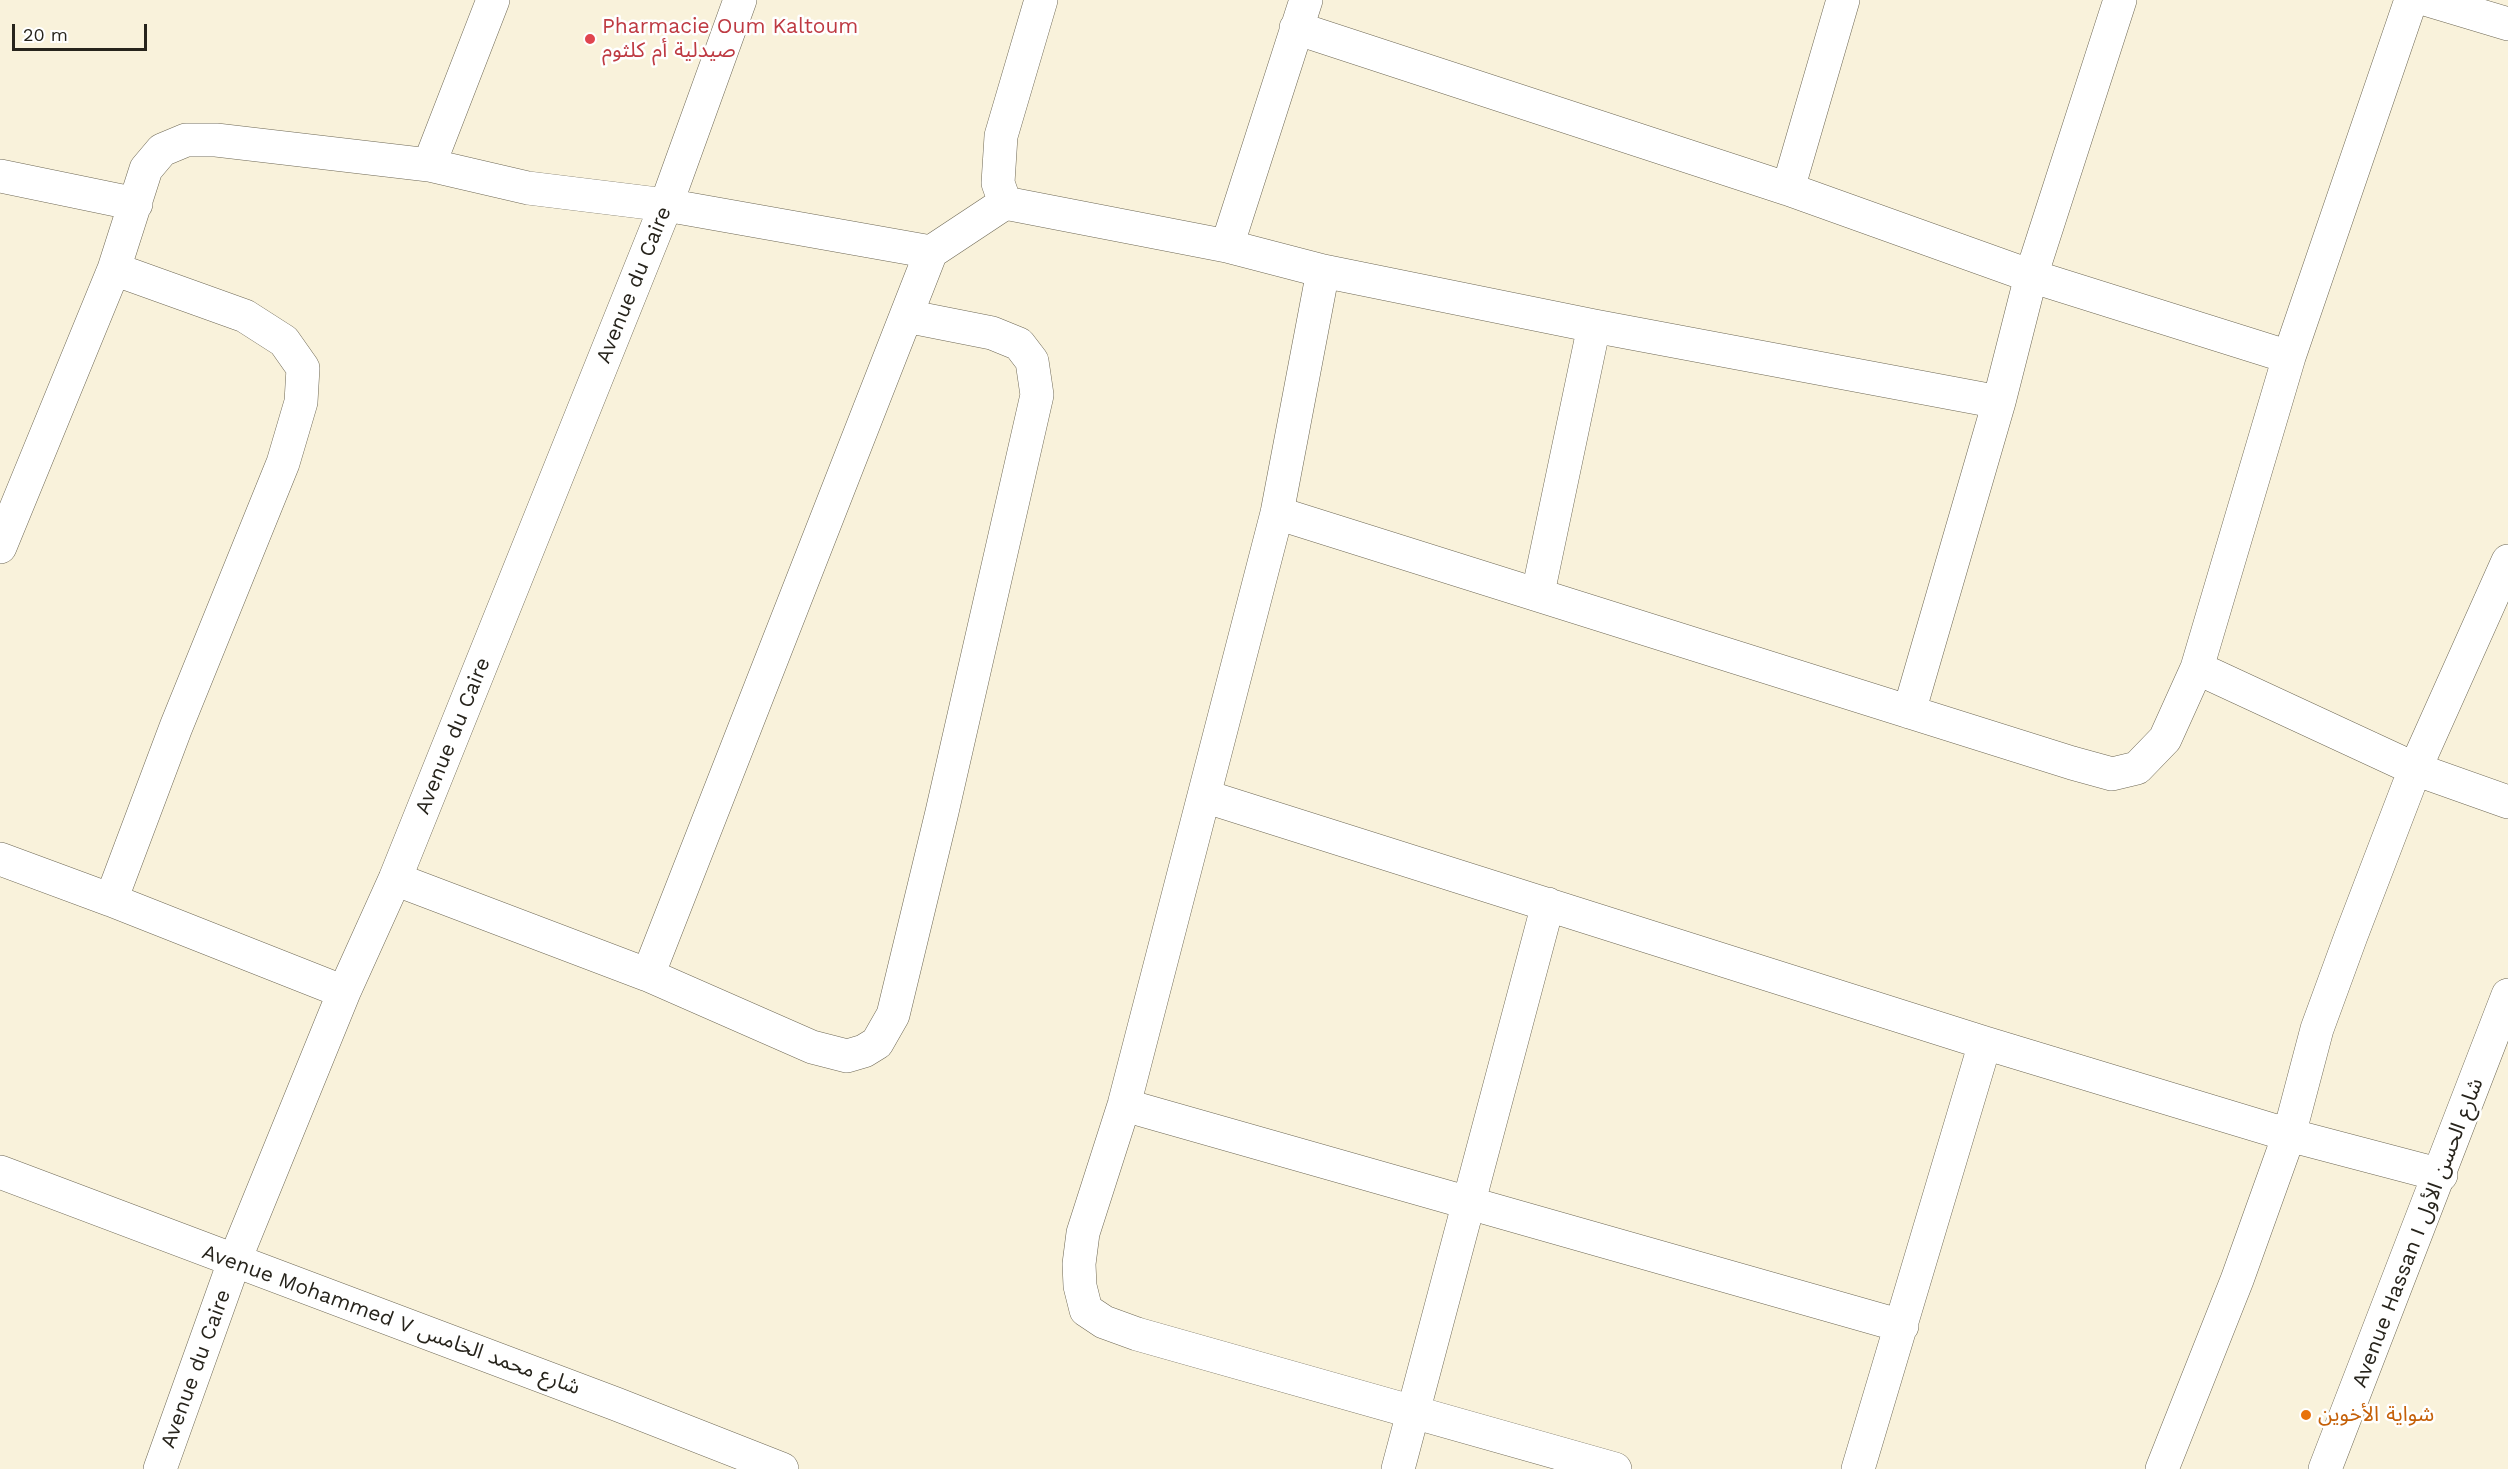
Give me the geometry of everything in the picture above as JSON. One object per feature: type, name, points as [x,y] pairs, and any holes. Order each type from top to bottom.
[{"type":"street","points":[[429,165],[493,0]]},
{"type":"street","name":"Avenue du Caire","points":[[160,1469],[234,1262],[344,992],[395,879],[666,205],[740,0]]},
{"type":"street","points":[[1005,203],[998,183],[1001,136],[1041,0]]},
{"type":"street","points":[[1788,189],[1843,0]]},
{"type":"street","points":[[1909,712],[1999,402],[2031,276],[2120,0]]},
{"type":"street","points":[[1277,513],[2112,774],[2138,768],[2165,739],[2197,668],[2289,357],[2411,0]]},
{"type":"street","points":[[2428,0],[2508,24]]},
{"type":"street","points":[[1227,246],[1301,14],[2031,276],[2289,357]]},
{"type":"street","points":[[0,547],[11,492],[114,269],[146,169],[162,150],[186,140],[216,140],[429,165],[528,188],[666,205],[931,252]]},
{"type":"street","points":[[0,176],[136,204]]},
{"type":"street","points":[[648,975],[931,252],[1005,203],[1227,246],[1323,271],[1593,326],[1999,402]]},
{"type":"street","points":[[111,900],[176,727],[283,464],[301,402],[303,368],[284,341],[245,316],[114,269]]},
{"type":"street","points":[[1323,271],[1277,513],[1124,1105],[1083,1233],[1079,1264],[1080,1286],[1086,1310],[1104,1322],[1137,1335],[1615,1469]]},
{"type":"street","points":[[395,879],[648,975],[812,1047],[847,1056],[864,1051],[877,1043],[893,1016],[942,813],[1037,395],[1032,361],[1019,344],[992,333],[906,316]]},
{"type":"street","points":[[1538,593],[1593,326]]},
{"type":"street","points":[[2162,1469],[2237,1280],[2289,1135],[2317,1029],[2415,769],[2508,561]]},
{"type":"street","points":[[2197,668],[2415,769],[2508,802]]},
{"type":"street","points":[[1204,796],[1985,1043],[2289,1135],[2441,1175]]},
{"type":"street","points":[[0,859],[344,992]]},
{"type":"street","points":[[1398,1469],[1415,1413],[1548,904]]},
{"type":"street","name":"Avenue Hassan I شارع الحسن الأول","points":[[2325,1469],[2441,1175],[2508,995]]},
{"type":"street","points":[[1858,1469],[1985,1043]]},
{"type":"street","points":[[1124,1105],[1902,1326]]},
{"type":"street","name":"Avenue Mohammed V شارع محمد الخامس","points":[[0,1172],[616,1404],[782,1469]]},
{"type":"place","name":"Pharmacie Oum Kaltoum صيدلية أم كلثوم","points":[[590,39]]},
{"type":"place","name":"شواية الأخوين","points":[[2306,1415]]}]
